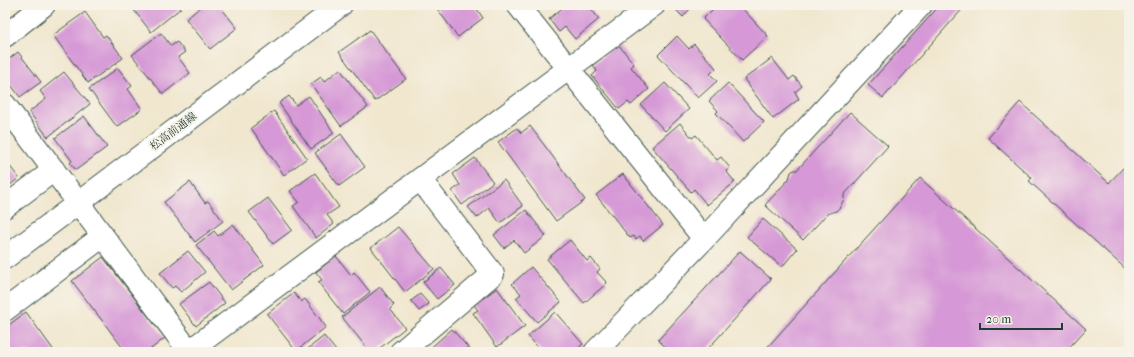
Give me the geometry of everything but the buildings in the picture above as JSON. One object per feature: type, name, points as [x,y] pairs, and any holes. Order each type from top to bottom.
[{"type":"street","points":[[5,36],[44,5]]},
{"type":"street","name":"松高前通線","points":[[5,258],[341,5]]},
{"type":"street","points":[[518,5],[704,239]]},
{"type":"street","points":[[5,105],[188,352],[654,5]]},
{"type":"street","points":[[595,352],[704,239],[921,5]]},
{"type":"street","points":[[5,207],[54,170]]},
{"type":"street","points":[[400,352],[493,274],[420,179]]},
{"type":"street","points":[[5,310],[103,236]]}]
